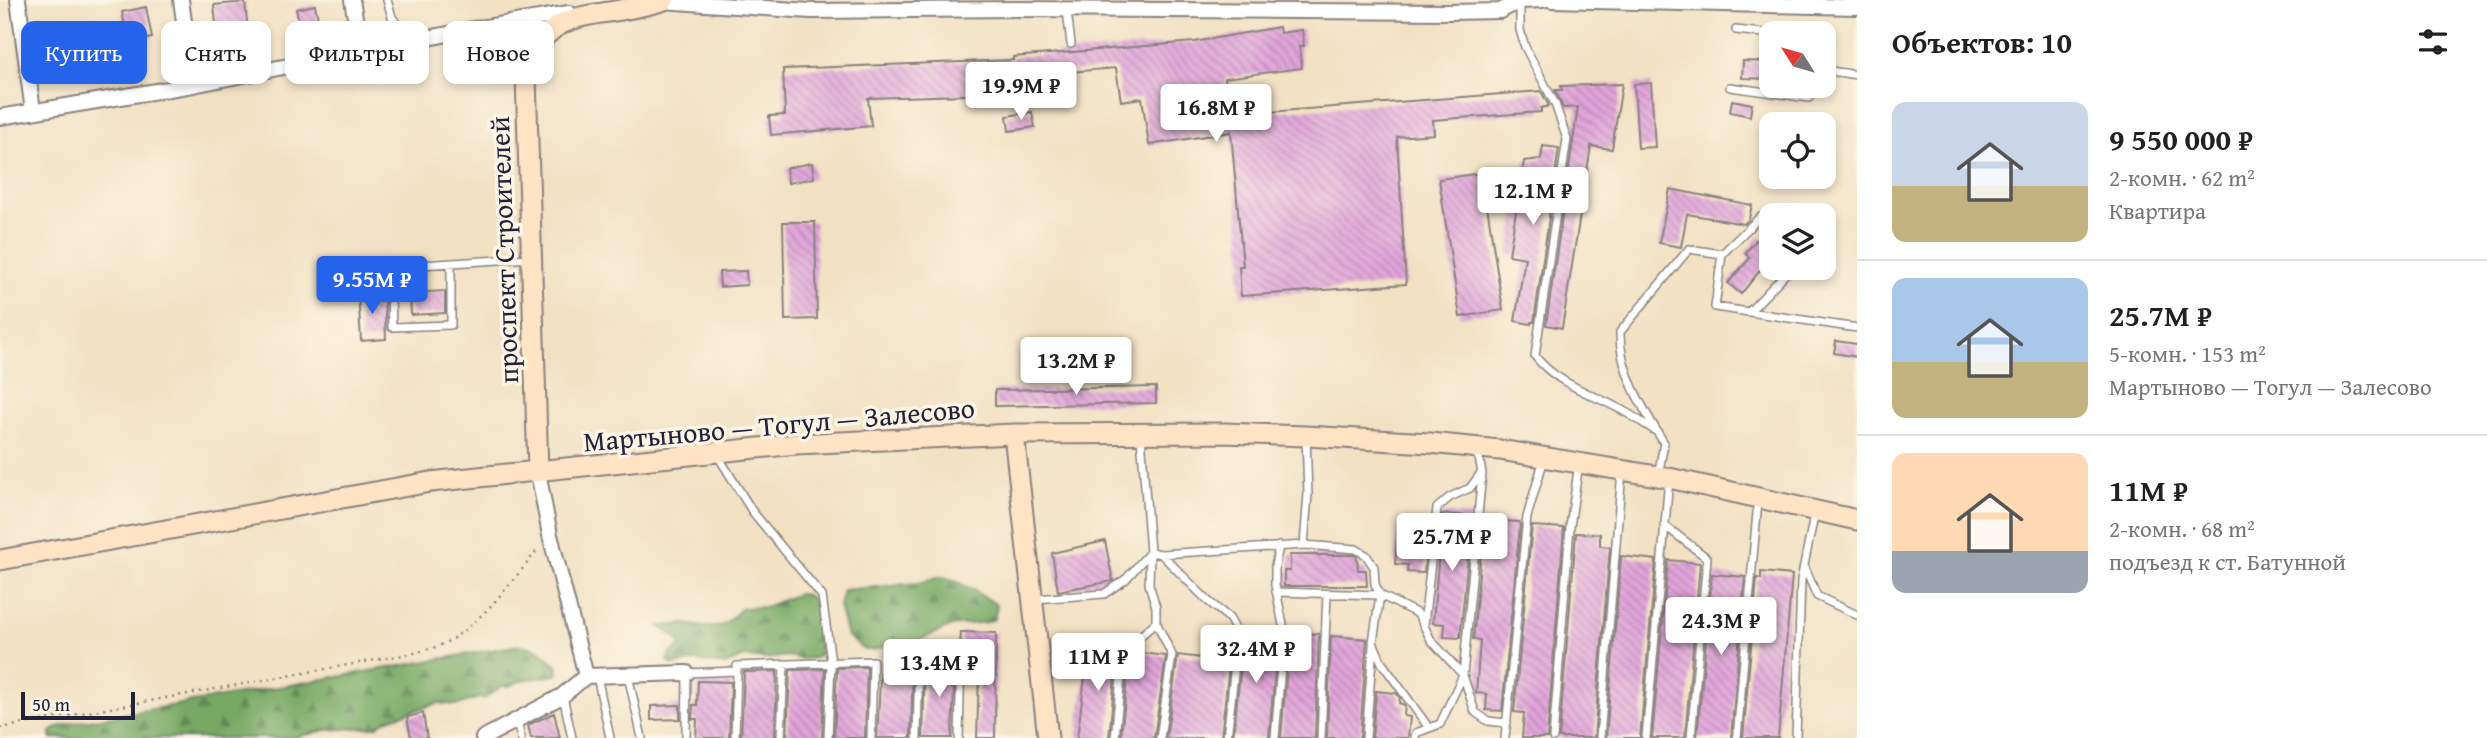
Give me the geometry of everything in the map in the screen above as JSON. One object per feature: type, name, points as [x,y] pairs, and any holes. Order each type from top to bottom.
[{"type":"street","points":[[18,0],[33,111]]},
{"type":"street","points":[[181,0],[193,85]]},
{"type":"street","points":[[352,0],[356,21]]},
{"type":"street","points":[[725,0],[746,6]]},
{"type":"street","points":[[662,1],[811,11],[1067,9],[1448,12],[1500,11],[1520,1],[1542,0]]},
{"type":"street","points":[[1551,0],[1857,7]]},
{"type":"street","name":"проспект Строителей","points":[[554,22],[569,13],[662,1]]},
{"type":"street","points":[[520,21],[569,13]]},
{"type":"street","points":[[0,117],[285,67]]},
{"type":"street","name":"проспект Строителей","points":[[526,84],[538,472]]},
{"type":"street","points":[[1014,434],[1048,738]]},
{"type":"street","name":"Мартыново — Тогул — Залесово","points":[[0,560],[430,482],[796,444],[1014,434],[1306,436],[1469,447],[1664,477],[1857,520]]},
{"type":"street","points":[[538,472],[551,535],[591,676]]},
{"type":"street","points":[[483,738],[591,676],[687,673]]},
{"type":"lane","points":[[387,0],[394,21]]},
{"type":"lane","points":[[1520,1],[1520,30],[1525,47],[1555,104],[1567,139],[1535,356],[1542,365],[1567,383],[1617,407],[1657,432]]},
{"type":"lane","points":[[1067,9],[1071,44]]},
{"type":"lane","points":[[1736,30],[1759,33]]},
{"type":"lane","points":[[1836,72],[1857,75]]},
{"type":"lane","points":[[1730,87],[1759,91]]},
{"type":"lane","points":[[1759,218],[1722,254],[1716,307],[1857,328]]},
{"type":"lane","points":[[1646,738],[1664,525],[1664,443],[1642,407],[1624,363],[1620,331],[1689,249],[1722,254]]},
{"type":"lane","points":[[452,263],[451,326],[392,327],[390,267],[452,263],[531,258]]},
{"type":"lane","points":[[1749,312],[1780,280]]},
{"type":"lane","points":[[1141,433],[1150,552],[1149,584],[1156,607],[1156,622],[1172,655],[1160,738]]},
{"type":"lane","points":[[1304,545],[1308,494],[1306,436]]},
{"type":"lane","points":[[1415,738],[1416,733],[1440,724],[1463,676],[1482,473],[1479,458],[1469,447]]},
{"type":"lane","points":[[716,453],[752,511],[822,596],[831,662],[828,738]]},
{"type":"lane","points":[[1505,738],[1527,517],[1545,458]]},
{"type":"lane","points":[[1553,738],[1570,527],[1579,463]]},
{"type":"lane","points":[[1600,738],[1622,470]]},
{"type":"lane","points":[[1424,626],[1437,508],[1450,497],[1470,488],[1482,473]]},
{"type":"lane","points":[[1737,738],[1759,497]]},
{"type":"lane","points":[[1796,738],[1801,580],[1815,510]]},
{"type":"lane","points":[[1664,525],[1707,558],[1691,738]]},
{"type":"lane","points":[[1150,552],[1161,554],[1304,545],[1356,549],[1366,555],[1374,568],[1375,584],[1380,595],[1373,642],[1366,738]]},
{"type":"lane","points":[[1275,738],[1284,630],[1276,592],[1275,566],[1279,546]]},
{"type":"lane","points":[[1032,599],[1104,594],[1126,579],[1150,552]]},
{"type":"lane","points":[[1161,554],[1229,618],[1234,627],[1237,646],[1227,738]]},
{"type":"lane","points":[[1804,566],[1817,596],[1857,615]]},
{"type":"lane","points":[[1276,592],[1380,595],[1418,614],[1431,640],[1463,676],[1475,712],[1488,721],[1507,723]]},
{"type":"lane","points":[[1321,738],[1327,594]]},
{"type":"lane","points":[[1115,738],[1123,656],[1156,622]]},
{"type":"lane","points":[[1373,642],[1382,663],[1429,728]]},
{"type":"lane","points":[[916,738],[919,654],[961,655],[959,738]]},
{"type":"lane","points":[[735,738],[737,666],[873,660],[871,738]]},
{"type":"lane","points":[[781,738],[783,664]]},
{"type":"lane","points":[[686,738],[687,673],[737,671]]},
{"type":"lane","points":[[628,675],[642,738]]},
{"type":"lane","points":[[591,676],[611,738]]},
{"type":"lane","points":[[562,695],[572,738]]},
{"type":"lane","points":[[517,720],[521,738]]},
{"type":"path","points":[[0,728],[414,653],[446,643],[502,593],[551,535]]},
{"type":"green space","points":[[941,577],[974,589],[995,603],[997,606],[994,619],[952,626],[907,645],[894,644],[873,650],[865,650],[847,636],[839,606],[843,590],[917,583]]},
{"type":"green space","points":[[798,594],[807,595],[813,600],[820,616],[820,654],[815,658],[744,657],[725,665],[696,661],[673,665],[668,661],[670,654],[681,646],[678,640],[659,626],[688,624],[718,627],[742,608],[765,607]]},
{"type":"green space","points":[[520,645],[537,649],[545,655],[558,667],[557,675],[502,686],[484,699],[478,698],[458,705],[438,703],[388,719],[376,727],[326,730],[280,738],[51,738],[51,732],[58,727],[72,723]]},
{"type":"building","points":[[245,2],[247,21],[216,21],[214,5]]},
{"type":"building","points":[[315,5],[318,21],[299,21],[296,9]]},
{"type":"building","points":[[146,7],[152,38],[147,39],[147,21],[124,21],[122,12]]},
{"type":"building","points":[[1279,27],[1280,33],[1302,30],[1304,46],[1299,46],[1302,68],[1225,78],[1226,86],[1213,88],[1218,116],[1541,91],[1549,106],[1541,108],[1541,112],[1433,120],[1434,134],[1397,137],[1406,284],[1241,296],[1239,266],[1243,266],[1231,132],[1149,145],[1142,98],[1121,101],[1116,68],[998,78],[999,94],[868,98],[871,126],[771,135],[769,116],[785,115],[783,69],[1013,60],[1013,57],[1194,42]]},
{"type":"building","points":[[1743,61],[1759,62],[1759,79],[1742,78]]},
{"type":"building","points":[[1651,83],[1655,147],[1638,148],[1634,84]]},
{"type":"building","points":[[1622,84],[1612,149],[1591,146],[1562,328],[1546,325],[1578,107],[1563,108],[1555,90],[1562,90],[1561,86]]},
{"type":"building","points":[[1732,100],[1752,104],[1750,116],[1730,112]]},
{"type":"building","points":[[1032,112],[1035,127],[1009,131],[1007,116]]},
{"type":"building","points":[[1543,146],[1559,148],[1534,322],[1531,324],[1515,321],[1525,258],[1509,255],[1524,161],[1541,159]]},
{"type":"building","points":[[812,163],[814,178],[788,183],[786,168]]},
{"type":"building","points":[[1482,173],[1503,310],[1460,317],[1439,179]]},
{"type":"building","points":[[1670,189],[1752,205],[1749,219],[1744,224],[1687,214],[1681,247],[1659,243]]},
{"type":"building","points":[[783,222],[815,222],[817,319],[785,320]]},
{"type":"building","points":[[1759,237],[1759,272],[1741,294],[1728,283],[1750,258],[1745,253]]},
{"type":"building","points":[[746,271],[747,285],[720,287],[719,272]]},
{"type":"building","points":[[384,291],[386,339],[361,341],[358,292]]},
{"type":"building","points":[[445,291],[445,313],[411,315],[410,293]]},
{"type":"building","points":[[1836,341],[1857,344],[1857,357],[1834,353]]},
{"type":"building","points":[[1156,387],[1156,403],[995,406],[995,390]]},
{"type":"building","points":[[1442,514],[1472,516],[1460,638],[1444,637],[1445,624],[1433,623]]},
{"type":"building","points":[[1484,520],[1519,522],[1520,525],[1502,711],[1486,710],[1487,694],[1476,693],[1480,640],[1473,639]]},
{"type":"building","points":[[1398,522],[1429,524],[1424,573],[1407,572],[1408,565],[1395,564]]},
{"type":"building","points":[[1532,526],[1564,528],[1547,738],[1522,738],[1524,713],[1514,712]]},
{"type":"building","points":[[1576,533],[1600,534],[1600,546],[1610,547],[1594,738],[1559,738]]},
{"type":"building","points":[[1105,541],[1113,581],[1058,591],[1052,553]]},
{"type":"building","points":[[1290,555],[1354,555],[1357,557],[1358,570],[1366,570],[1367,586],[1284,586],[1284,571],[1290,571]]},
{"type":"building","points":[[1621,556],[1656,560],[1640,738],[1606,738]]},
{"type":"building","points":[[1668,560],[1700,563],[1685,738],[1652,738]]},
{"type":"building","points":[[1761,572],[1792,575],[1778,738],[1743,738],[1757,578],[1761,579]]},
{"type":"building","points":[[1712,574],[1745,577],[1731,738],[1697,738]]},
{"type":"building","points":[[1246,630],[1278,632],[1269,738],[1233,738],[1243,647],[1241,632],[1246,633]]},
{"type":"building","points":[[1211,631],[1229,632],[1231,646],[1221,738],[1166,738],[1178,655],[1210,659]]},
{"type":"building","points":[[961,632],[996,633],[995,738],[977,738],[979,674],[967,673],[967,654],[960,649]]},
{"type":"building","points":[[1290,632],[1319,634],[1315,738],[1281,738]]},
{"type":"building","points":[[1331,636],[1367,639],[1360,738],[1327,738]]},
{"type":"building","points":[[1089,646],[1119,649],[1109,738],[1077,738]]},
{"type":"building","points":[[1134,652],[1166,656],[1154,738],[1121,738],[1129,658]]},
{"type":"building","points":[[913,660],[911,738],[877,738],[881,661]]},
{"type":"building","points":[[925,660],[955,661],[952,738],[923,738]]},
{"type":"building","points":[[867,667],[865,738],[834,738],[837,668]]},
{"type":"building","points":[[825,669],[822,738],[787,738],[790,670]]},
{"type":"building","points":[[777,671],[775,738],[741,738],[744,672]]},
{"type":"building","points":[[698,681],[731,682],[729,738],[696,738],[697,719],[692,719],[693,705],[697,705]]},
{"type":"building","points":[[1376,691],[1396,693],[1400,698],[1399,703],[1405,705],[1404,716],[1410,717],[1408,738],[1372,738]]},
{"type":"building","points":[[680,705],[680,719],[651,720],[651,706]]},
{"type":"building","points":[[423,713],[427,738],[411,738],[407,717]]},
{"type":"building","points":[[554,713],[560,738],[531,738],[528,725]]}]
